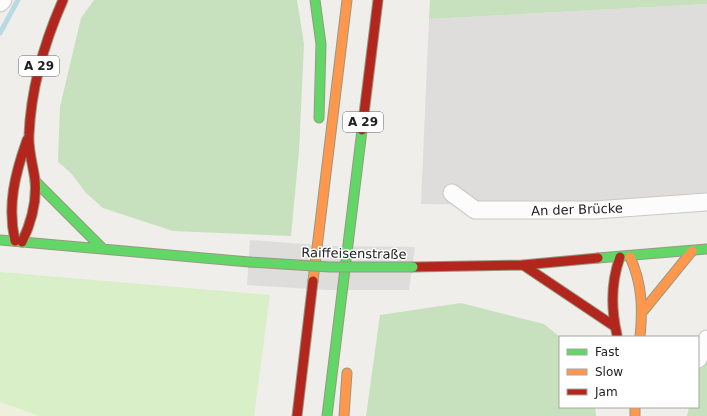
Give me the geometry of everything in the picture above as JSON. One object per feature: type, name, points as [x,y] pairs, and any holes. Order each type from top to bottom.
[{"type":"main road","name":"A 29","points":[[18,242],[30,226],[35,181],[29,136],[32,103],[42,48],[63,0]]},
{"type":"main road","points":[[315,0],[320,18],[322,57],[318,127]]},
{"type":"main road","name":"A 29","points":[[297,416],[347,0]]},
{"type":"main road","name":"A 29","points":[[327,416],[378,0]]},
{"type":"main road","points":[[18,242],[11,227],[10,213],[12,181],[29,136]]},
{"type":"main road","points":[[4,190],[12,181]]},
{"type":"main road","points":[[35,181],[103,249]]},
{"type":"main road","name":"A 29","points":[[312,210],[319,238]]},
{"type":"main road","name":"Raiffeisenstraße","points":[[0,240],[249,262],[330,267],[412,268],[523,265],[630,257],[707,249]]},
{"type":"main road","name":"A 29","points":[[349,244],[353,281]]},
{"type":"main road","points":[[644,310],[692,250]]},
{"type":"main road","points":[[618,336],[614,326],[614,275],[620,257]]},
{"type":"main road","points":[[630,257],[637,271],[644,310],[640,336]]},
{"type":"main road","points":[[523,265],[614,326]]},
{"type":"main road","points":[[344,416],[348,366]]},
{"type":"street","points":[[0,3],[3,0]]},
{"type":"street","name":"An der Brücke","points":[[452,193],[475,210],[595,210],[707,202]]},
{"type":"street","points":[[699,357],[707,339]]},
{"type":"shaded area","points":[[707,4],[707,197],[592,206],[421,204],[429,19]]},
{"type":"green space","points":[[94,0],[297,0],[304,44],[299,151],[291,236],[173,231],[103,208],[86,193],[71,173],[58,162],[60,107],[81,18]]},
{"type":"green space","points":[[430,0],[707,0],[707,4],[429,19]]},
{"type":"green space","points":[[0,272],[270,295],[254,416],[40,416],[0,402]]},
{"type":"green space","points":[[461,303],[544,324],[559,336],[559,408],[595,408],[596,416],[366,416],[380,315]]},
{"type":"green space","points":[[707,339],[707,416],[687,416],[689,408],[699,408],[699,357]]},
{"type":"green space","points":[[0,402],[40,416],[0,416]]},
{"type":"pier","points":[[250,240],[332,246],[415,247],[409,290],[328,290],[247,285]]},
{"type":"waterway","points":[[0,33],[18,0]]},
{"type":"traffic: fast","points":[[315,0],[321,44],[319,118]]},
{"type":"traffic: fast","points":[[327,416],[362,130]]},
{"type":"traffic: fast","points":[[35,181],[103,249]]},
{"type":"traffic: fast","points":[[0,240],[249,262]]},
{"type":"traffic: fast","points":[[598,258],[707,249]]},
{"type":"traffic: fast","points":[[249,262],[330,267],[413,267]]},
{"type":"traffic: slow","points":[[313,281],[347,0]]},
{"type":"traffic: slow","points":[[644,310],[692,251]]},
{"type":"traffic: slow","points":[[630,257],[637,276],[641,296],[640,336]]},
{"type":"traffic: slow","points":[[344,416],[347,373]]},
{"type":"traffic: slow","points":[[635,408],[635,416]]},
{"type":"traffic: jam","points":[[22,242],[31,220],[35,196],[35,180],[29,141],[32,100],[44,49],[63,0]]},
{"type":"traffic: jam","points":[[362,130],[378,0]]},
{"type":"traffic: jam","points":[[15,241],[12,202],[16,177],[27,140]]},
{"type":"traffic: jam","points":[[617,335],[613,296],[615,276],[620,257]]},
{"type":"traffic: jam","points":[[413,267],[523,265],[598,258]]},
{"type":"traffic: jam","points":[[523,265],[614,326]]},
{"type":"traffic: jam","points":[[297,416],[313,281]]}]
